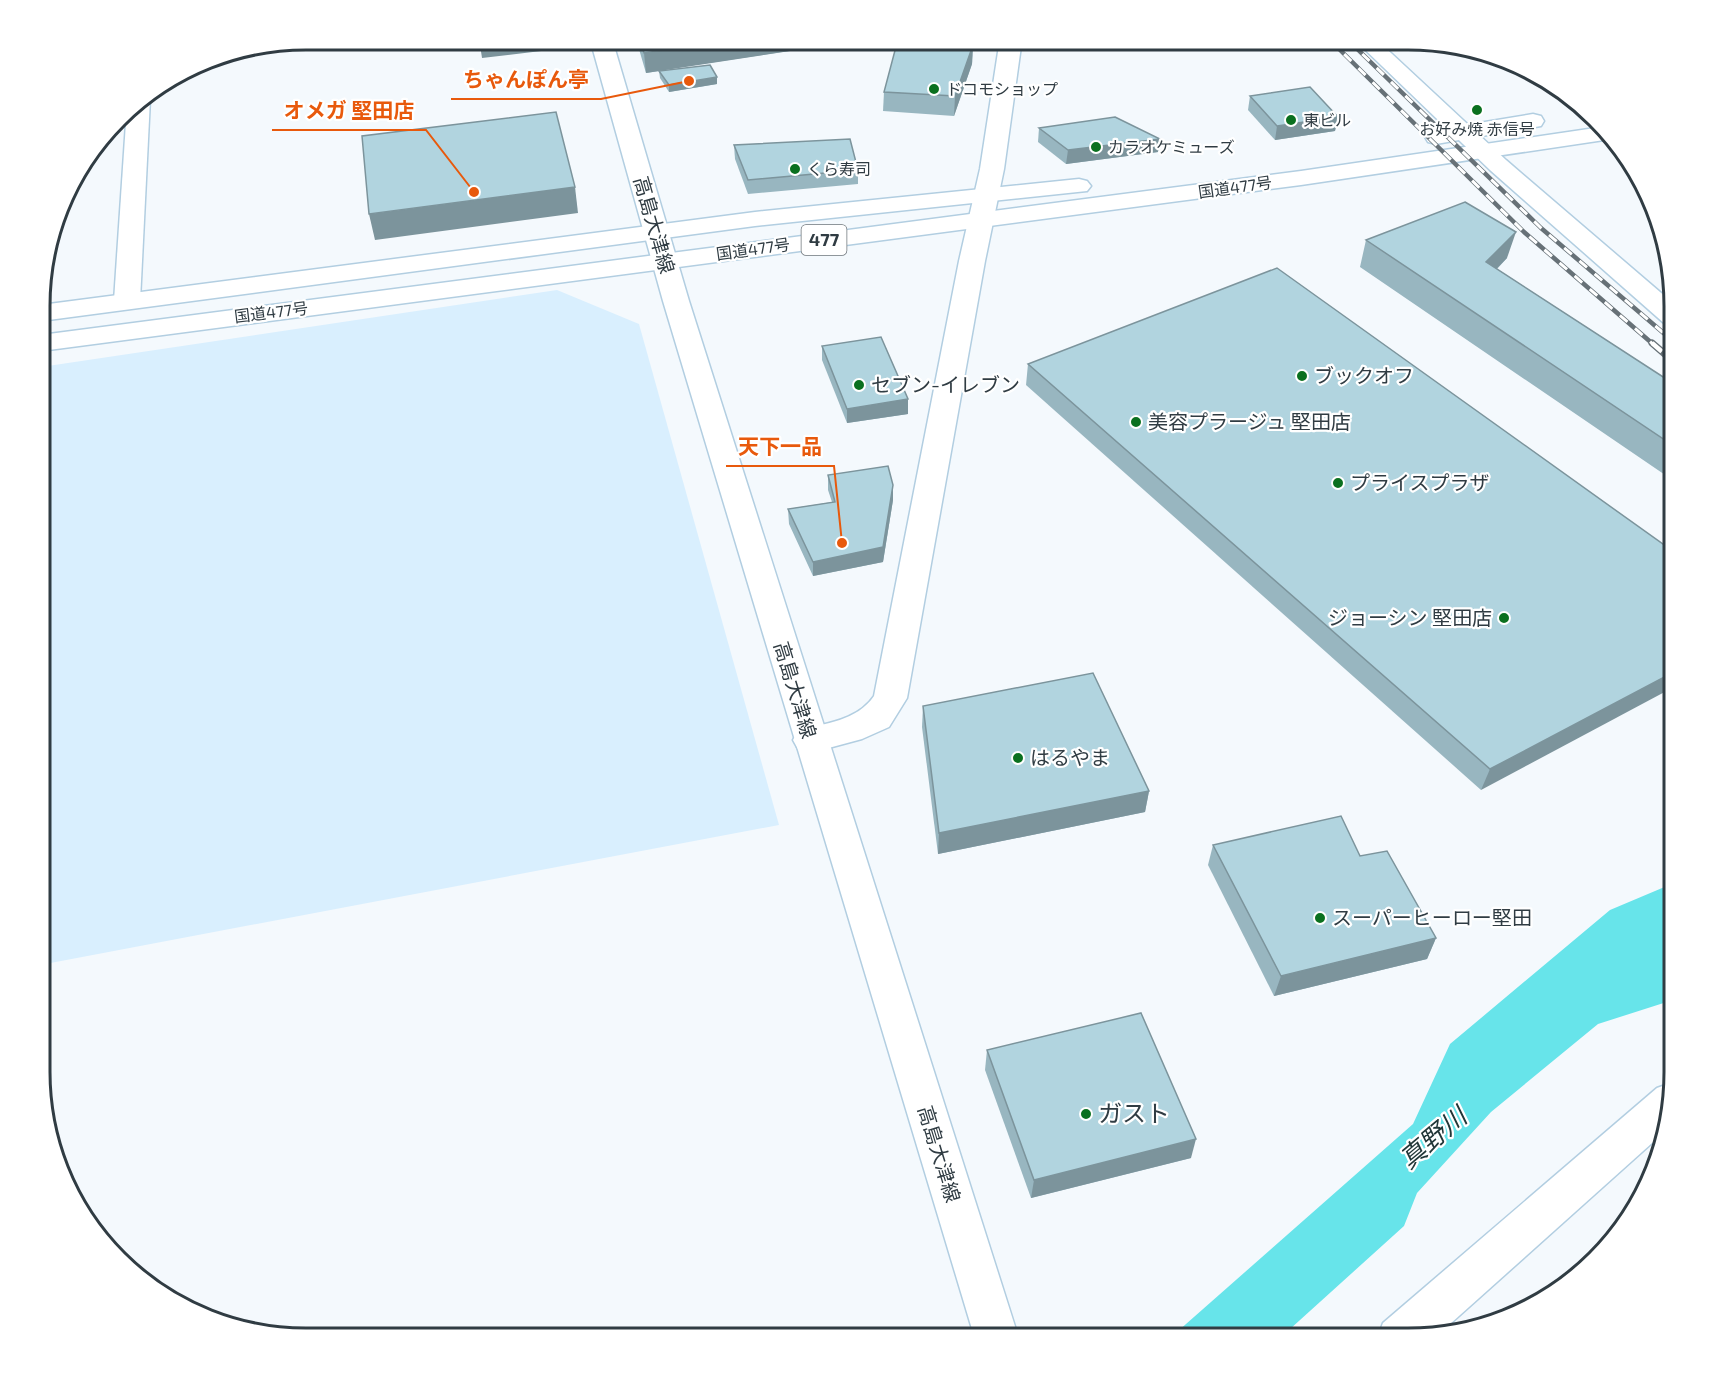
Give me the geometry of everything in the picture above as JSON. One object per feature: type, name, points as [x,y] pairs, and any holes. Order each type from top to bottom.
[{"type":"main road","name":"高島大津線","points":[[604,50],[655,232],[993,1328]]},
{"type":"main road","points":[[810,740],[849,730],[877,718],[890,698],[982,209],[1002,117],[1010,50]]},
{"type":"main road","points":[[1377,50],[1485,153],[1664,309]]},
{"type":"main road","name":"国道477号","points":[[50,342],[664,261],[1322,154],[1578,115]]},
{"type":"main road","points":[[127,301],[132,117]]},
{"type":"main road","name":"国道477号","points":[[50,312],[655,232],[982,209],[1485,153],[1598,134]]},
{"type":"main road","points":[[1412,1328],[1661,1110]]},
{"type":"shaded area","points":[[557,290],[639,324],[779,825],[50,963],[50,366]]},
{"type":"water","name":"真野川","points":[[1664,887],[1664,1003],[1598,1024],[1491,1112],[1417,1193],[1404,1226],[1291,1328],[1181,1328],[1413,1124],[1450,1044],[1610,910]]},
{"type":"building","points":[[643,50],[664,50],[644,53]]},
{"type":"building","points":[[895,50],[971,50],[955,96],[884,92]]},
{"type":"building","points":[[710,65],[717,77],[669,85],[659,71]]},
{"type":"building","points":[[1310,87],[1338,117],[1277,126],[1250,96]]},
{"type":"building","points":[[556,112],[575,187],[369,214],[362,136]]},
{"type":"building","points":[[1115,117],[1160,139],[1068,150],[1039,128]]},
{"type":"building","points":[[850,139],[858,170],[748,180],[734,145]]},
{"type":"building","points":[[1465,202],[1516,232],[1486,262],[1664,378],[1664,439],[1366,240]]},
{"type":"building","name":"プライスプラザ","points":[[1277,268],[1664,545],[1664,677],[1490,769],[1028,364]]},
{"type":"building","points":[[881,337],[908,399],[847,409],[822,346]]},
{"type":"building","points":[[888,466],[893,485],[883,547],[813,562],[788,509],[835,502],[828,475]]},
{"type":"building","points":[[1093,673],[1149,791],[939,833],[923,706]]},
{"type":"building","name":"スーパーヒーロー堅田","points":[[1341,816],[1360,856],[1387,851],[1436,938],[1281,976],[1213,845]]},
{"type":"building","name":"ガスト","points":[[1141,1013],[1196,1139],[1034,1180],[987,1050]]},
{"type":"railway","points":[[1340,50],[1524,232],[1654,345]]},
{"type":"railway","points":[[1358,50],[1541,228],[1664,333]]},
{"type":"railway","points":[[1652,343],[1664,353]]},
{"type":"place","name":"ちゃんぽん亭","points":[[689,81]]},
{"type":"place","name":"ドコモショップ","points":[[934,89]]},
{"type":"place","name":"お好み焼 赤信号","points":[[1477,110]]},
{"type":"place","name":"東ビル","points":[[1291,120]]},
{"type":"place","name":"カラオケミューズ","points":[[1096,147]]},
{"type":"place","name":"くら寿司","points":[[795,169]]},
{"type":"place","name":"オメガ 堅田店","points":[[474,192]]},
{"type":"place","name":"ブックオフ","points":[[1302,376]]},
{"type":"place","name":"セブン-イレブン","points":[[859,385]]},
{"type":"place","name":"美容プラージュ 堅田店","points":[[1136,422]]},
{"type":"place","name":"プライスプラザ","points":[[1338,483]]},
{"type":"place","name":"天下一品","points":[[842,543]]},
{"type":"place","name":"ジョーシン 堅田店","points":[[1504,618]]},
{"type":"place","name":"はるやま","points":[[1018,758]]},
{"type":"place","name":"スーパーヒーロー堅田","points":[[1320,918]]},
{"type":"place","name":"ガスト","points":[[1086,1114]]}]
